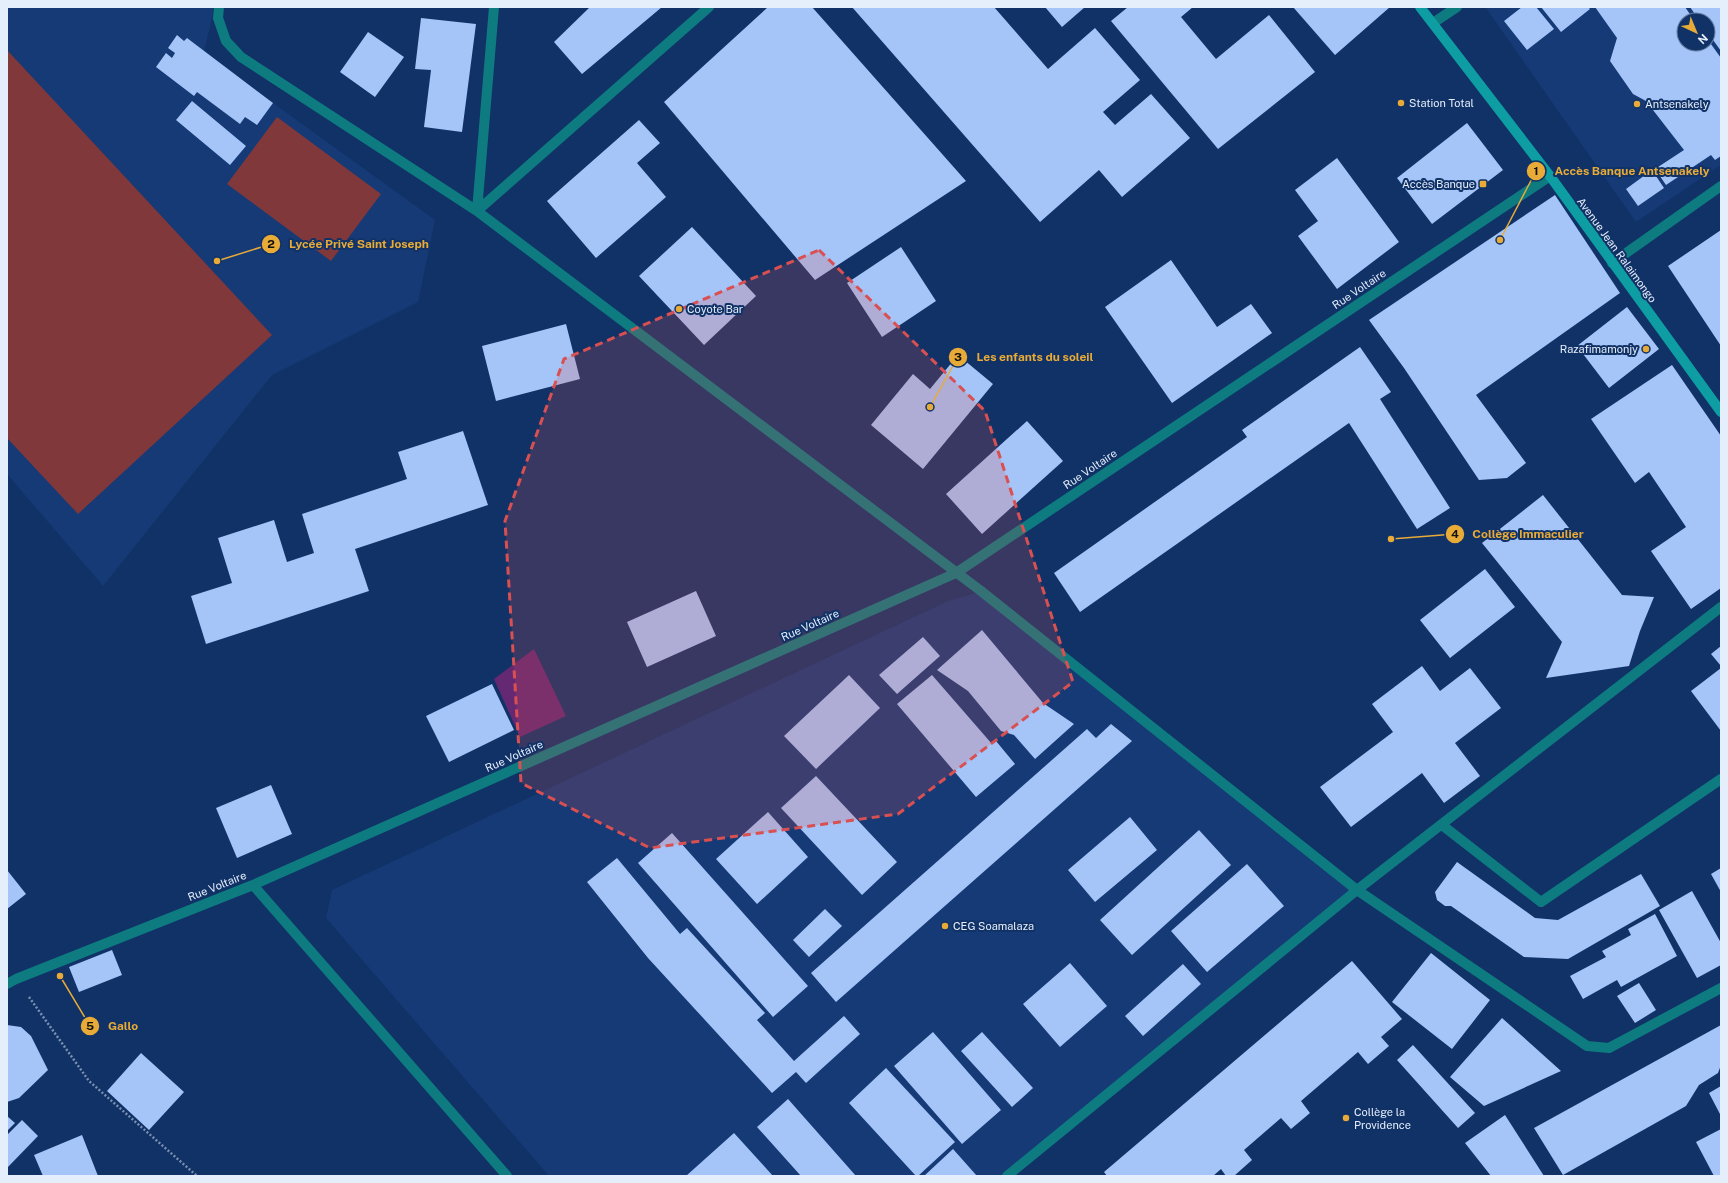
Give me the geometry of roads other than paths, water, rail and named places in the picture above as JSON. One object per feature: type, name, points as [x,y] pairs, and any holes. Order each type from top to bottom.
[{"type":"main road","name":"Avenue Jean Ralaimongo","points":[[1420,7],[1434,23],[1550,176],[1721,412]]},
{"type":"street","points":[[219,7],[218,18],[226,41],[241,57],[477,211],[993,601],[1357,890],[1586,1046],[1609,1048],[1721,988]]},
{"type":"street","points":[[477,211],[494,7]]},
{"type":"street","points":[[477,211],[709,7]]},
{"type":"street","points":[[1434,23],[1457,7]]},
{"type":"street","name":"Rue Voltaire","points":[[7,984],[12,977],[253,885],[956,573],[1550,176]]},
{"type":"street","points":[[1612,263],[1721,186]]},
{"type":"street","points":[[1007,1176],[1357,890],[1721,607]]},
{"type":"street","points":[[1442,825],[1541,902],[1721,779]]},
{"type":"street","points":[[253,885],[507,1176]]},
{"type":"place","name":"Station Total","points":[[1401,103]]},
{"type":"place","name":"Antsenakely","points":[[1637,104]]},
{"type":"place","name":"Accès Banque","points":[[1483,184]]},
{"type":"place","name":"Accès Banque Antsenakely","points":[[1500,240]]},
{"type":"place","name":"Lycée Privé Saint Joseph","points":[[217,261]]},
{"type":"place","name":"Coyote Bar","points":[[679,309]]},
{"type":"place","name":"Razafimamonjy","points":[[1646,349]]},
{"type":"place","name":"Les enfants du soleil","points":[[930,407]]},
{"type":"place","name":"Collège Immaculier","points":[[1391,539]]},
{"type":"place","name":"CEG Soamalaza","points":[[945,926]]},
{"type":"place","name":"Gallo","points":[[60,976]]},
{"type":"place","name":"Collège la Providence","points":[[1346,1118]]}]
